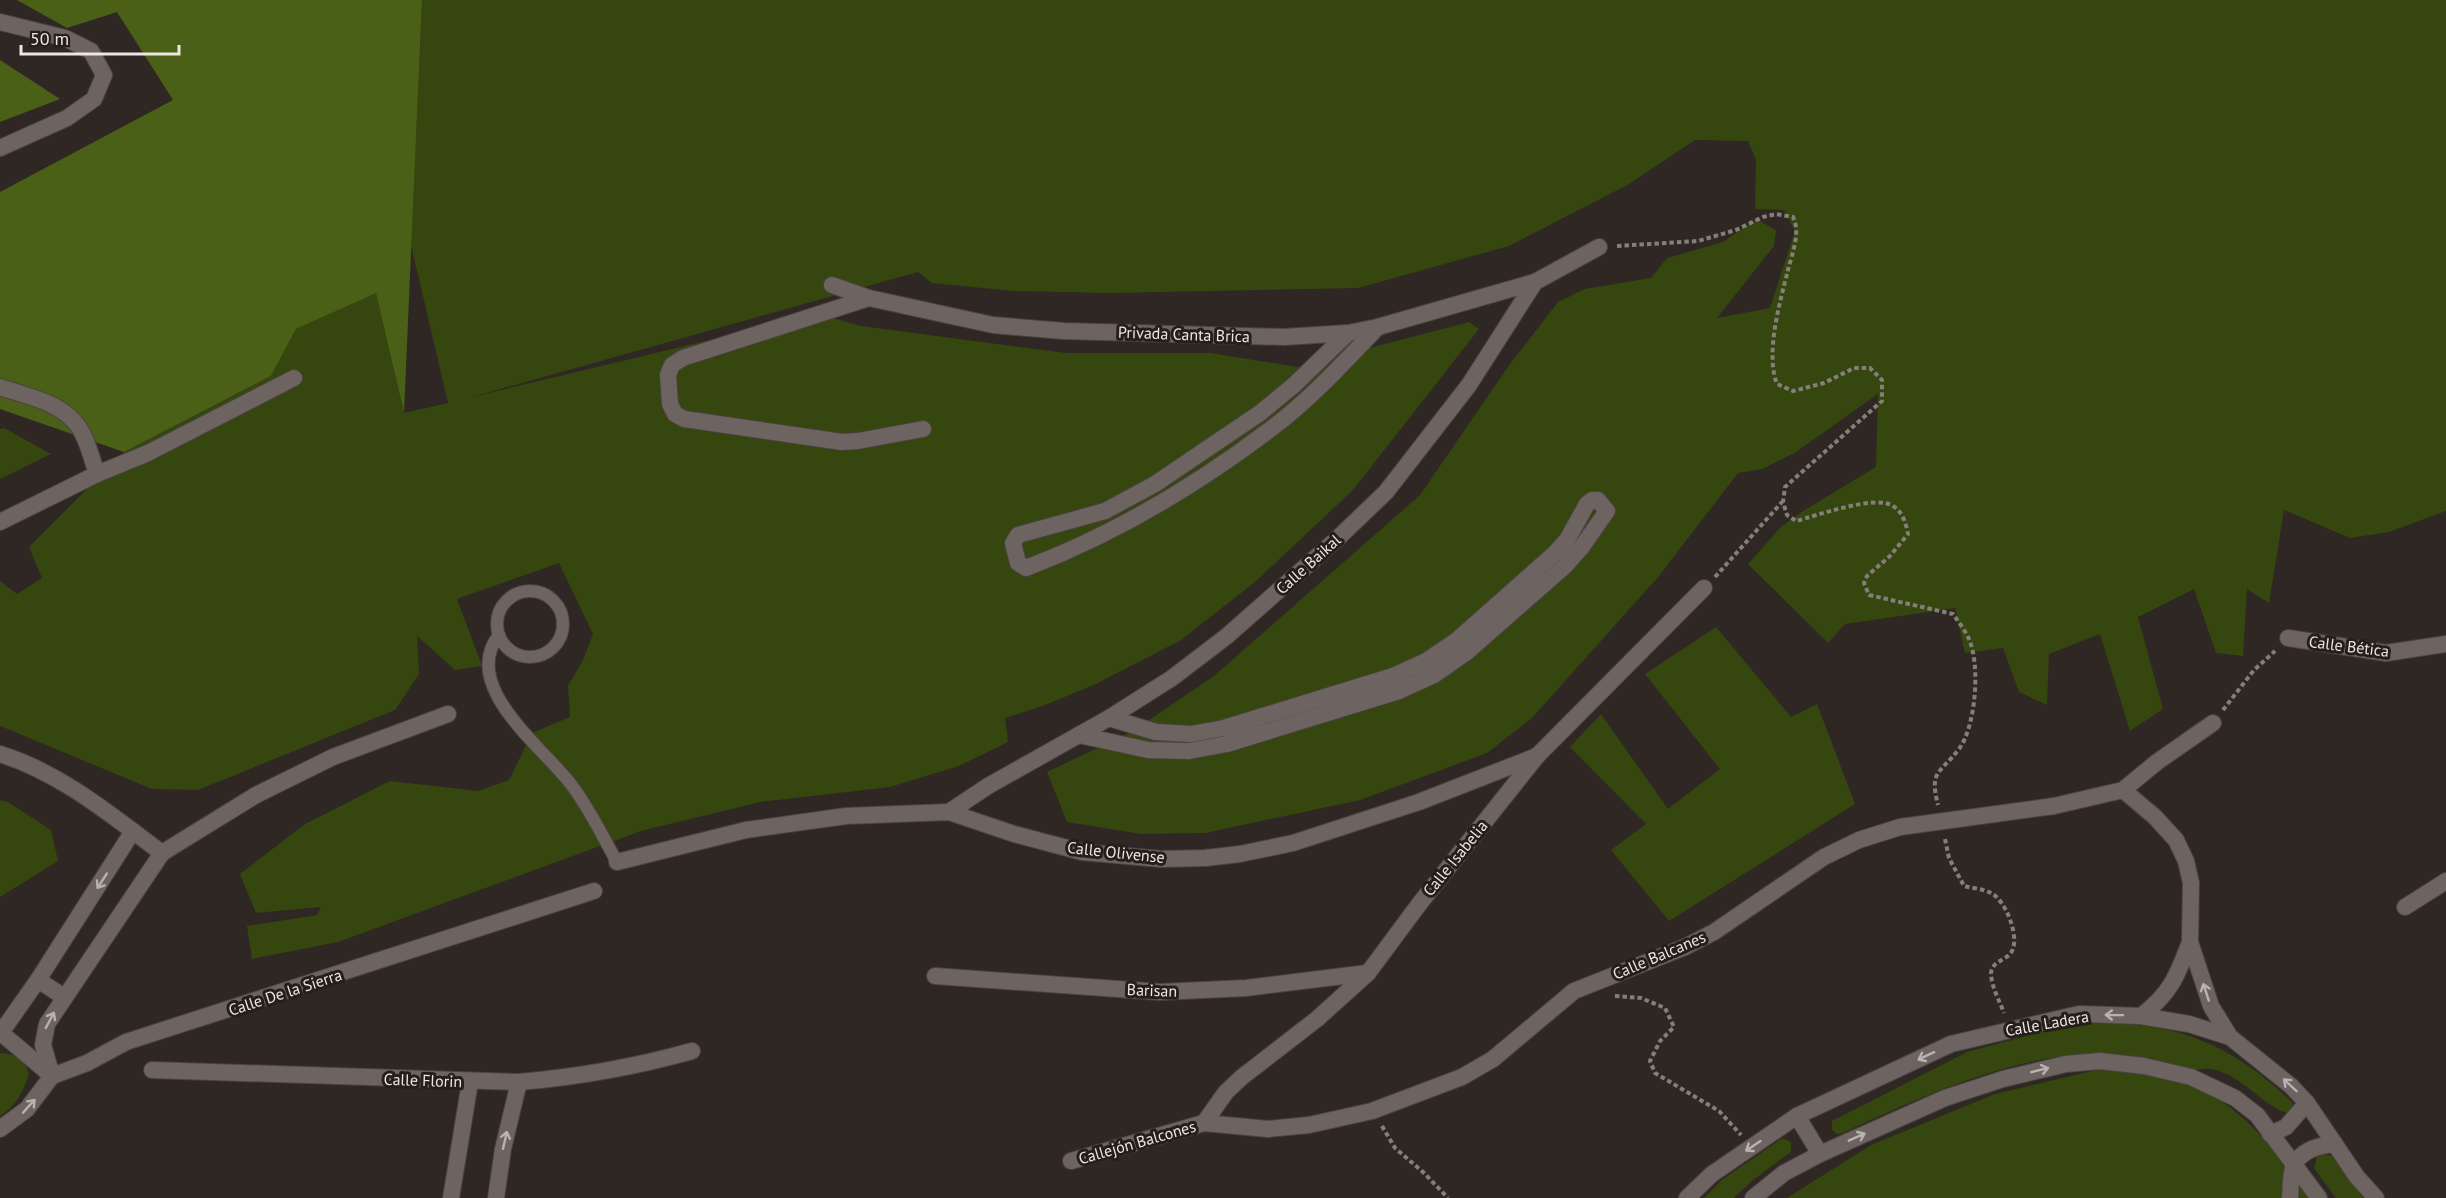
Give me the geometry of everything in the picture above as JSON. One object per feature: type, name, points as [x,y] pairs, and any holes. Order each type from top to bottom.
[{"type":"street","points":[[0,22],[65,38],[91,51],[104,75],[94,99],[67,118],[0,148]]},
{"type":"street","name":"Calle Baikal","points":[[949,812],[988,786],[1109,718],[1172,678],[1227,636],[1386,492],[1469,385],[1535,282],[1599,247]]},
{"type":"street","name":"Privada Canta Brica","points":[[832,285],[869,298],[993,326],[1064,331],[1294,337],[1348,333],[1378,327],[1535,282]]},
{"type":"street","points":[[869,298],[683,358],[672,365],[668,375],[670,404],[675,414],[684,419],[842,442],[923,429]]},
{"type":"street","points":[[1348,333],[1294,385],[1260,413],[1155,484],[1105,511],[1018,535],[1013,543],[1018,563],[1026,568],[1069,551],[1165,500],[1218,466],[1272,428],[1307,398],[1378,327]]},
{"type":"street","points":[[0,522],[97,474],[148,453],[294,378]]},
{"type":"street","points":[[0,387],[52,405],[74,420],[85,440],[97,474]]},
{"type":"street","points":[[1079,735],[1148,750],[1189,752],[1227,744],[1399,691],[1434,675],[1467,652],[1565,566],[1607,511],[1598,500],[1592,500],[1587,504],[1567,540],[1554,554],[1457,640],[1426,661],[1393,676],[1224,728],[1191,734],[1156,732],[1109,718]]},
{"type":"street","name":"Calle Isabelia","points":[[1204,1122],[1226,1092],[1242,1077],[1317,1019],[1368,973],[1420,903],[1537,756],[1704,588]]},
{"type":"street","name":"Calle Bética","points":[[2288,638],[2386,653],[2446,644]]},
{"type":"street","points":[[52,1076],[43,1046],[47,1024],[162,853],[256,795],[333,757],[448,714]]},
{"type":"street","points":[[2213,723],[2122,790],[2155,817],[2176,840],[2186,861],[2191,883],[2190,942],[2211,1006],[2230,1037]]},
{"type":"street","points":[[0,753],[18,759],[83,794],[162,853]]},
{"type":"street","name":"Calle Olivense","points":[[617,862],[746,830],[846,816],[949,812],[1014,834],[1082,852],[1161,859],[1240,854],[1293,843],[1419,802],[1537,756]]},
{"type":"street","name":"Calle Balcanes","points":[[1204,1122],[1268,1129],[1288,1128],[1372,1111],[1462,1077],[1492,1059],[1574,991],[1685,947],[1714,932],[1824,857],[1859,840],[1900,827],[2054,806],[2122,790]]},
{"type":"street","points":[[52,1076],[1,1033],[38,980],[133,831]]},
{"type":"street","points":[[2405,907],[2446,881]]},
{"type":"street","name":"Calle De la Sierra","points":[[52,1076],[87,1063],[126,1042],[594,891]]},
{"type":"street","points":[[2141,1016],[2169,990],[2190,942]]},
{"type":"street","name":"Barisan","points":[[935,976],[1160,992],[1246,988],[1368,973]]},
{"type":"street","points":[[38,980],[64,997]]},
{"type":"street","name":"Calle Ladera","points":[[1687,1198],[1712,1174],[1797,1116],[1951,1044],[2010,1028],[2079,1014],[2141,1016],[2189,1024],[2230,1037],[2291,1086],[2307,1103],[2357,1176],[2376,1198]]},
{"type":"street","name":"Calle Florin","points":[[152,1070],[519,1082],[576,1077],[645,1064],[692,1051]]},
{"type":"street","points":[[1753,1198],[1784,1173],[1820,1154],[1945,1098],[2003,1079],[2066,1064],[2100,1061],[2144,1066],[2191,1077],[2235,1098],[2256,1115],[2319,1198]]},
{"type":"street","points":[[0,1130],[27,1109],[52,1076]]},
{"type":"street","points":[[451,1198],[470,1082]]},
{"type":"street","points":[[496,1198],[503,1149],[519,1082]]},
{"type":"street","points":[[2270,1134],[2286,1127],[2307,1103]]},
{"type":"street","points":[[1797,1116],[1820,1154]]},
{"type":"street","name":"Callejón Balcones","points":[[1071,1161],[1204,1122]]},
{"type":"street","points":[[2290,1198],[2294,1166],[2306,1152],[2316,1147],[2335,1144]]},
{"type":"lane","points":[[499,635],[511,651],[521,656],[541,655],[557,642],[562,632],[561,612],[548,596],[539,592],[518,592],[502,605],[498,615],[499,635],[492,644],[489,664],[496,694],[518,728],[573,786],[617,862]]},
{"type":"path","points":[[1599,247],[1698,240],[1736,230],[1776,214],[1793,217],[1796,223],[1794,249],[1775,332],[1772,371],[1777,384],[1793,391],[1824,382],[1854,368],[1870,368],[1882,380],[1882,401],[1785,487],[1783,502],[1787,515],[1796,521],[1861,504],[1878,502],[1893,505],[1905,520],[1908,534],[1890,556],[1867,576],[1864,583],[1865,589],[1869,595],[1953,614],[1969,638],[1976,671],[1972,716],[1960,748],[1941,768],[1934,781],[1949,858],[1964,886],[1990,892],[2003,902],[2012,926],[2015,944],[2010,954],[1994,964],[1991,972],[2010,1028]]},
{"type":"path","points":[[1704,588],[1783,502]]},
{"type":"path","points":[[2213,723],[2254,670],[2288,638]]},
{"type":"path","points":[[1606,995],[1641,998],[1665,1008],[1674,1027],[1660,1041],[1650,1060],[1656,1073],[1719,1111],[1751,1147]]},
{"type":"path","points":[[1372,1111],[1395,1149],[1424,1172],[1448,1198]]},
{"type":"green space","points":[[17,0],[422,0],[404,413],[376,293],[296,329],[271,376],[124,452],[0,409],[0,192],[173,100],[117,12],[67,28]]},
{"type":"green space","points":[[422,0],[2446,0],[2446,511],[2389,532],[2350,538],[2284,510],[2269,603],[2247,589],[2243,656],[2216,653],[2194,589],[2138,617],[2163,709],[2130,731],[2100,634],[2049,654],[2047,705],[2019,692],[2003,648],[1965,653],[1955,608],[1845,624],[1828,643],[1748,564],[1781,527],[1876,467],[1878,394],[1796,452],[1762,469],[1738,473],[1659,576],[1532,718],[1487,753],[1360,800],[1205,833],[1141,834],[1067,822],[1047,772],[1133,731],[1214,676],[1420,495],[1510,364],[1558,302],[1585,289],[1651,278],[1667,258],[1723,242],[1756,219],[1776,230],[1774,246],[1717,318],[1770,308],[1795,231],[1784,210],[1755,209],[1756,160],[1748,141],[1695,140],[1629,184],[1509,246],[1358,288],[1111,293],[1012,291],[932,283],[918,272],[472,397],[818,314],[861,326],[1066,353],[1211,353],[1297,367],[1469,322],[1479,329],[1353,490],[1255,582],[1181,640],[1096,684],[1048,704],[1005,718],[1008,742],[959,766],[890,787],[760,802],[641,831],[338,942],[252,959],[247,926],[317,915],[321,907],[256,913],[240,874],[305,824],[390,781],[478,791],[509,780],[532,733],[570,717],[568,686],[583,660],[593,634],[559,563],[457,599],[482,666],[455,670],[417,636],[419,674],[395,710],[198,790],[152,789],[0,726],[0,581],[17,594],[42,578],[29,547],[124,452],[271,376],[296,329],[376,292],[404,413],[448,403],[411,245]]},
{"type":"green space","points":[[0,60],[60,99],[0,122]]},
{"type":"green space","points":[[4,428],[51,454],[0,479],[0,429]]},
{"type":"green space","points":[[1716,627],[1791,717],[1817,704],[1855,804],[1669,921],[1611,850],[1646,824],[1570,747],[1601,714],[1668,809],[1720,769],[1645,674]]},
{"type":"green space","points":[[0,800],[8,802],[51,830],[58,861],[0,897]]},
{"type":"green space","points":[[2093,1024],[2139,1025],[2183,1034],[2203,1041],[2258,1073],[2292,1102],[2293,1107],[2289,1113],[2281,1111],[2232,1077],[2211,1069],[2193,1070],[2154,1059],[2133,1056],[2075,1055],[2006,1068],[1937,1091],[1843,1133],[1837,1134],[1832,1130],[1832,1121],[1967,1052],[2041,1032]]},
{"type":"green space","points":[[0,1053],[19,1058],[25,1064],[29,1074],[19,1098],[0,1116]]},
{"type":"green space","points":[[2100,1069],[2169,1078],[2210,1094],[2227,1105],[2258,1133],[2311,1198],[1787,1198],[1871,1145],[1995,1094]]},
{"type":"green space","points":[[1782,1138],[1791,1142],[1791,1152],[1753,1180],[1734,1198],[1704,1198],[1722,1180]]},
{"type":"green space","points":[[2324,1154],[2333,1156],[2363,1198],[2336,1198],[2314,1168],[2317,1156]]}]
